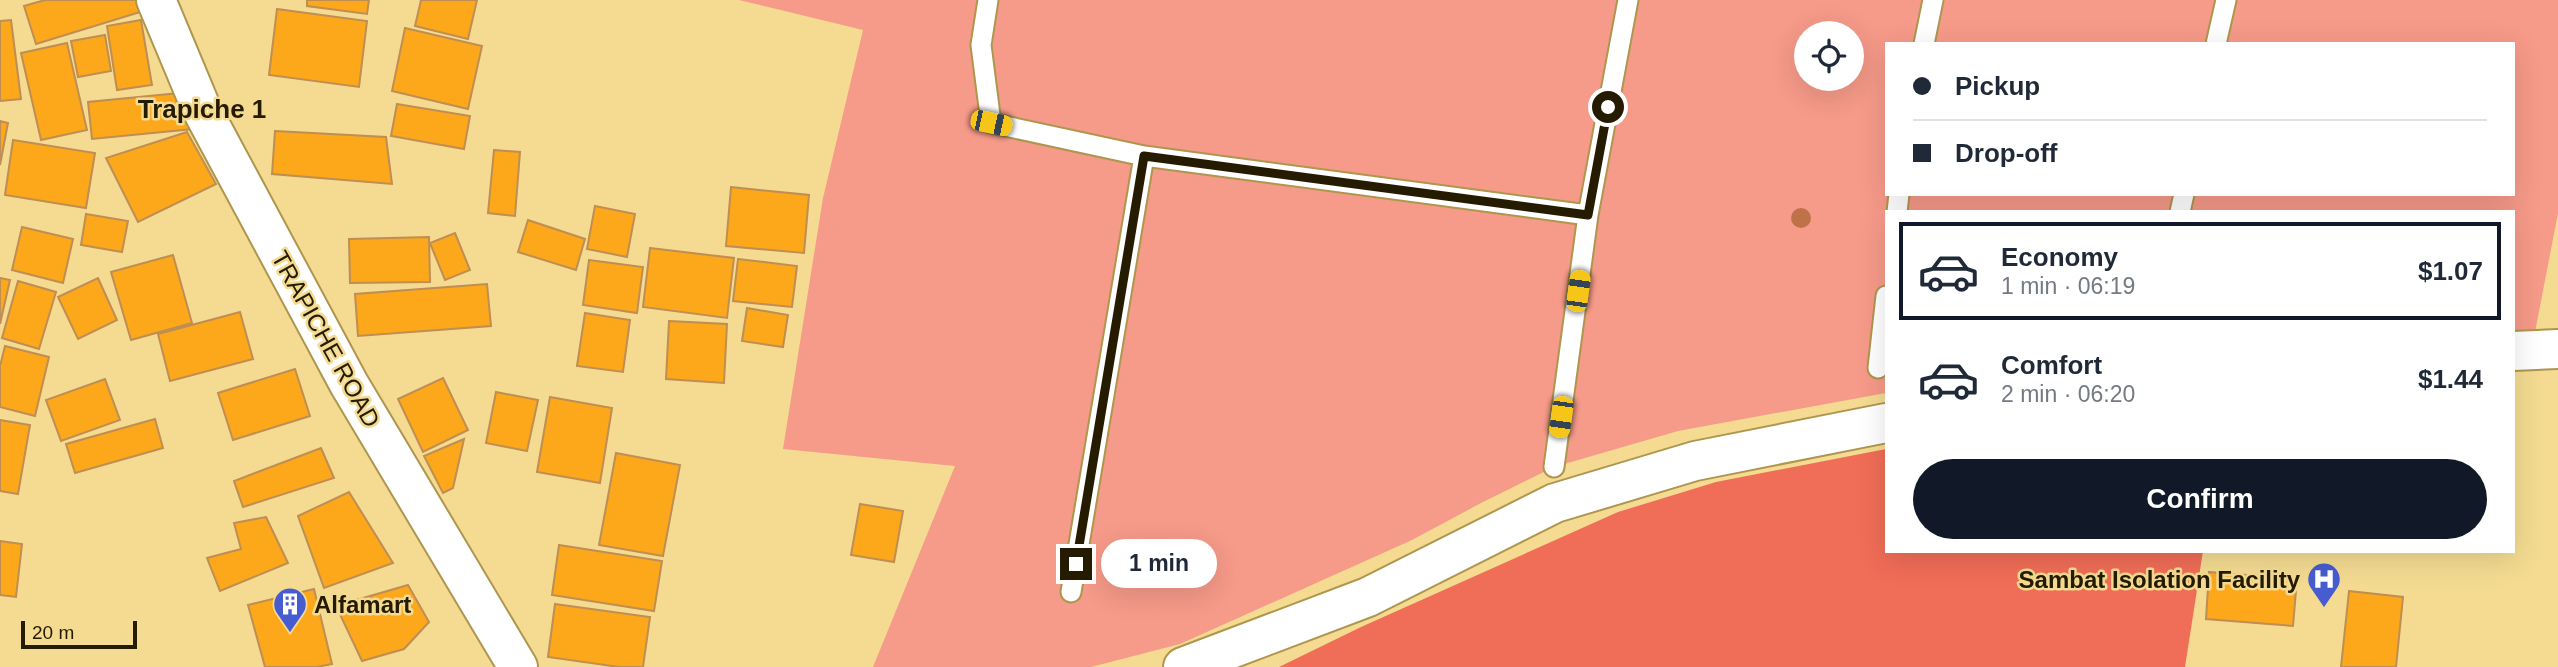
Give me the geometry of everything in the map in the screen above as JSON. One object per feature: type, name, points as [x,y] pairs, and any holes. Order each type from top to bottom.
[{"type":"street","name":"TRAPICHE ROAD","points":[[156,0],[202,110],[349,384],[518,667]]},
{"type":"street","points":[[2515,351],[2558,349]]},
{"type":"street","points":[[1183,667],[1368,597],[1555,503],[1695,461],[1885,423]]},
{"type":"lane","points":[[988,0],[982,45],[991,123],[1144,156],[1588,215]]},
{"type":"lane","points":[[1555,467],[1588,215],[1628,0]]},
{"type":"lane","points":[[1924,42],[1933,0]]},
{"type":"lane","points":[[2216,42],[2226,0]]},
{"type":"lane","points":[[1071,592],[1144,156]]},
{"type":"lane","points":[[1878,368],[1885,305]]},
{"type":"shaded area","points":[[739,0],[2558,0],[2558,213],[2535,332],[2515,332],[2515,210],[1885,210],[1885,393],[1678,431],[1554,467],[1412,540],[1180,644],[1091,667],[873,667],[955,466],[783,449],[823,198],[863,30]]},
{"type":"shaded area","points":[[1885,449],[1885,553],[2203,553],[2185,667],[1279,667],[1361,627],[1618,512],[1716,482]]},
{"type":"building","points":[[45,0],[136,0],[140,12],[36,44],[24,6]]},
{"type":"building","points":[[307,0],[369,0],[367,14],[307,6]]},
{"type":"building","points":[[421,0],[477,0],[468,39],[415,26]]},
{"type":"building","points":[[277,9],[367,21],[359,87],[269,75]]},
{"type":"building","points":[[11,20],[21,99],[0,101],[0,21]]},
{"type":"building","points":[[141,20],[152,85],[117,90],[107,26]]},
{"type":"building","points":[[405,28],[482,46],[468,109],[392,91]]},
{"type":"building","points":[[105,35],[111,71],[78,77],[71,41]]},
{"type":"building","points":[[67,43],[87,130],[41,140],[21,53]]},
{"type":"building","points":[[189,92],[193,129],[92,139],[88,102]]},
{"type":"building","points":[[397,104],[470,116],[464,149],[391,136]]},
{"type":"building","points":[[0,121],[8,123],[0,165]]},
{"type":"building","points":[[275,131],[386,137],[392,184],[272,174]]},
{"type":"building","points":[[187,132],[216,184],[138,222],[106,158]]},
{"type":"building","points":[[13,140],[95,153],[86,208],[5,195]]},
{"type":"building","points":[[494,150],[520,152],[515,216],[488,213]]},
{"type":"building","points":[[731,187],[809,195],[804,253],[726,246]]},
{"type":"building","points":[[595,206],[635,214],[627,257],[587,249]]},
{"type":"building","points":[[86,214],[128,221],[122,252],[81,245]]},
{"type":"building","points":[[528,220],[585,239],[576,270],[518,252]]},
{"type":"building","points":[[22,227],[73,239],[63,283],[12,270]]},
{"type":"building","points":[[455,233],[470,270],[445,280],[430,243]]},
{"type":"building","points":[[429,237],[430,282],[350,283],[349,239]]},
{"type":"building","points":[[650,248],[734,258],[727,318],[643,307]]},
{"type":"building","points":[[173,255],[192,323],[131,340],[111,272]]},
{"type":"building","points":[[738,259],[797,266],[792,307],[733,301]]},
{"type":"building","points":[[589,260],[643,267],[637,313],[583,305]]},
{"type":"building","points":[[0,278],[10,280],[0,324]]},
{"type":"building","points":[[98,278],[117,320],[78,339],[58,297]]},
{"type":"building","points":[[18,281],[56,292],[39,349],[2,338]]},
{"type":"building","points":[[487,284],[491,326],[358,336],[355,294]]},
{"type":"building","points":[[747,308],[788,315],[783,347],[742,341]]},
{"type":"building","points":[[240,312],[253,359],[170,381],[158,334]]},
{"type":"building","points":[[585,313],[630,320],[623,372],[577,366]]},
{"type":"building","points":[[669,321],[727,324],[724,383],[666,379]]},
{"type":"building","points":[[5,346],[49,357],[35,416],[0,407],[0,366]]},
{"type":"building","points":[[295,369],[310,416],[233,440],[218,393]]},
{"type":"building","points":[[443,378],[468,430],[423,452],[398,399]]},
{"type":"building","points":[[105,379],[120,420],[61,441],[46,400]]},
{"type":"building","points":[[496,392],[538,400],[527,451],[486,443]]},
{"type":"building","points":[[550,397],[612,408],[600,483],[537,472]]},
{"type":"building","points":[[155,419],[163,448],[75,473],[66,444]]},
{"type":"building","points":[[0,420],[30,425],[18,494],[0,491]]},
{"type":"building","points":[[464,439],[453,488],[443,493],[424,456]]},
{"type":"building","points":[[321,448],[334,478],[243,507],[234,481]]},
{"type":"building","points":[[616,453],[680,465],[663,556],[599,545]]},
{"type":"building","points":[[349,492],[393,563],[324,588],[298,516]]},
{"type":"building","points":[[860,504],[903,511],[894,562],[851,555]]},
{"type":"building","points":[[266,517],[288,563],[220,591],[207,558],[241,549],[234,523]]},
{"type":"building","points":[[0,541],[22,544],[16,597],[0,595]]},
{"type":"building","points":[[559,545],[662,561],[654,611],[552,595]]},
{"type":"building","points":[[2209,572],[2297,579],[2293,626],[2206,619]]},
{"type":"building","name":"Alfamart","points":[[408,585],[429,622],[404,649],[362,661],[336,606]]},
{"type":"building","name":"Alfamart","points":[[314,589],[332,664],[317,667],[265,667],[248,605]]},
{"type":"building","points":[[2349,591],[2403,597],[2396,667],[2341,667]]},
{"type":"building","points":[[555,604],[650,617],[643,667],[619,667],[548,657]]},
{"type":"place","name":"Sambat Isolation Facility","points":[[2324,609]]},
{"type":"place","name":"Alfamart","points":[[290,634]]},
{"type":"district","name":"Trapiche 1","points":[[202,109]]},
{"type":"route","points":[[1076,564],[1144,156],[1588,215],[1608,107]]}]
